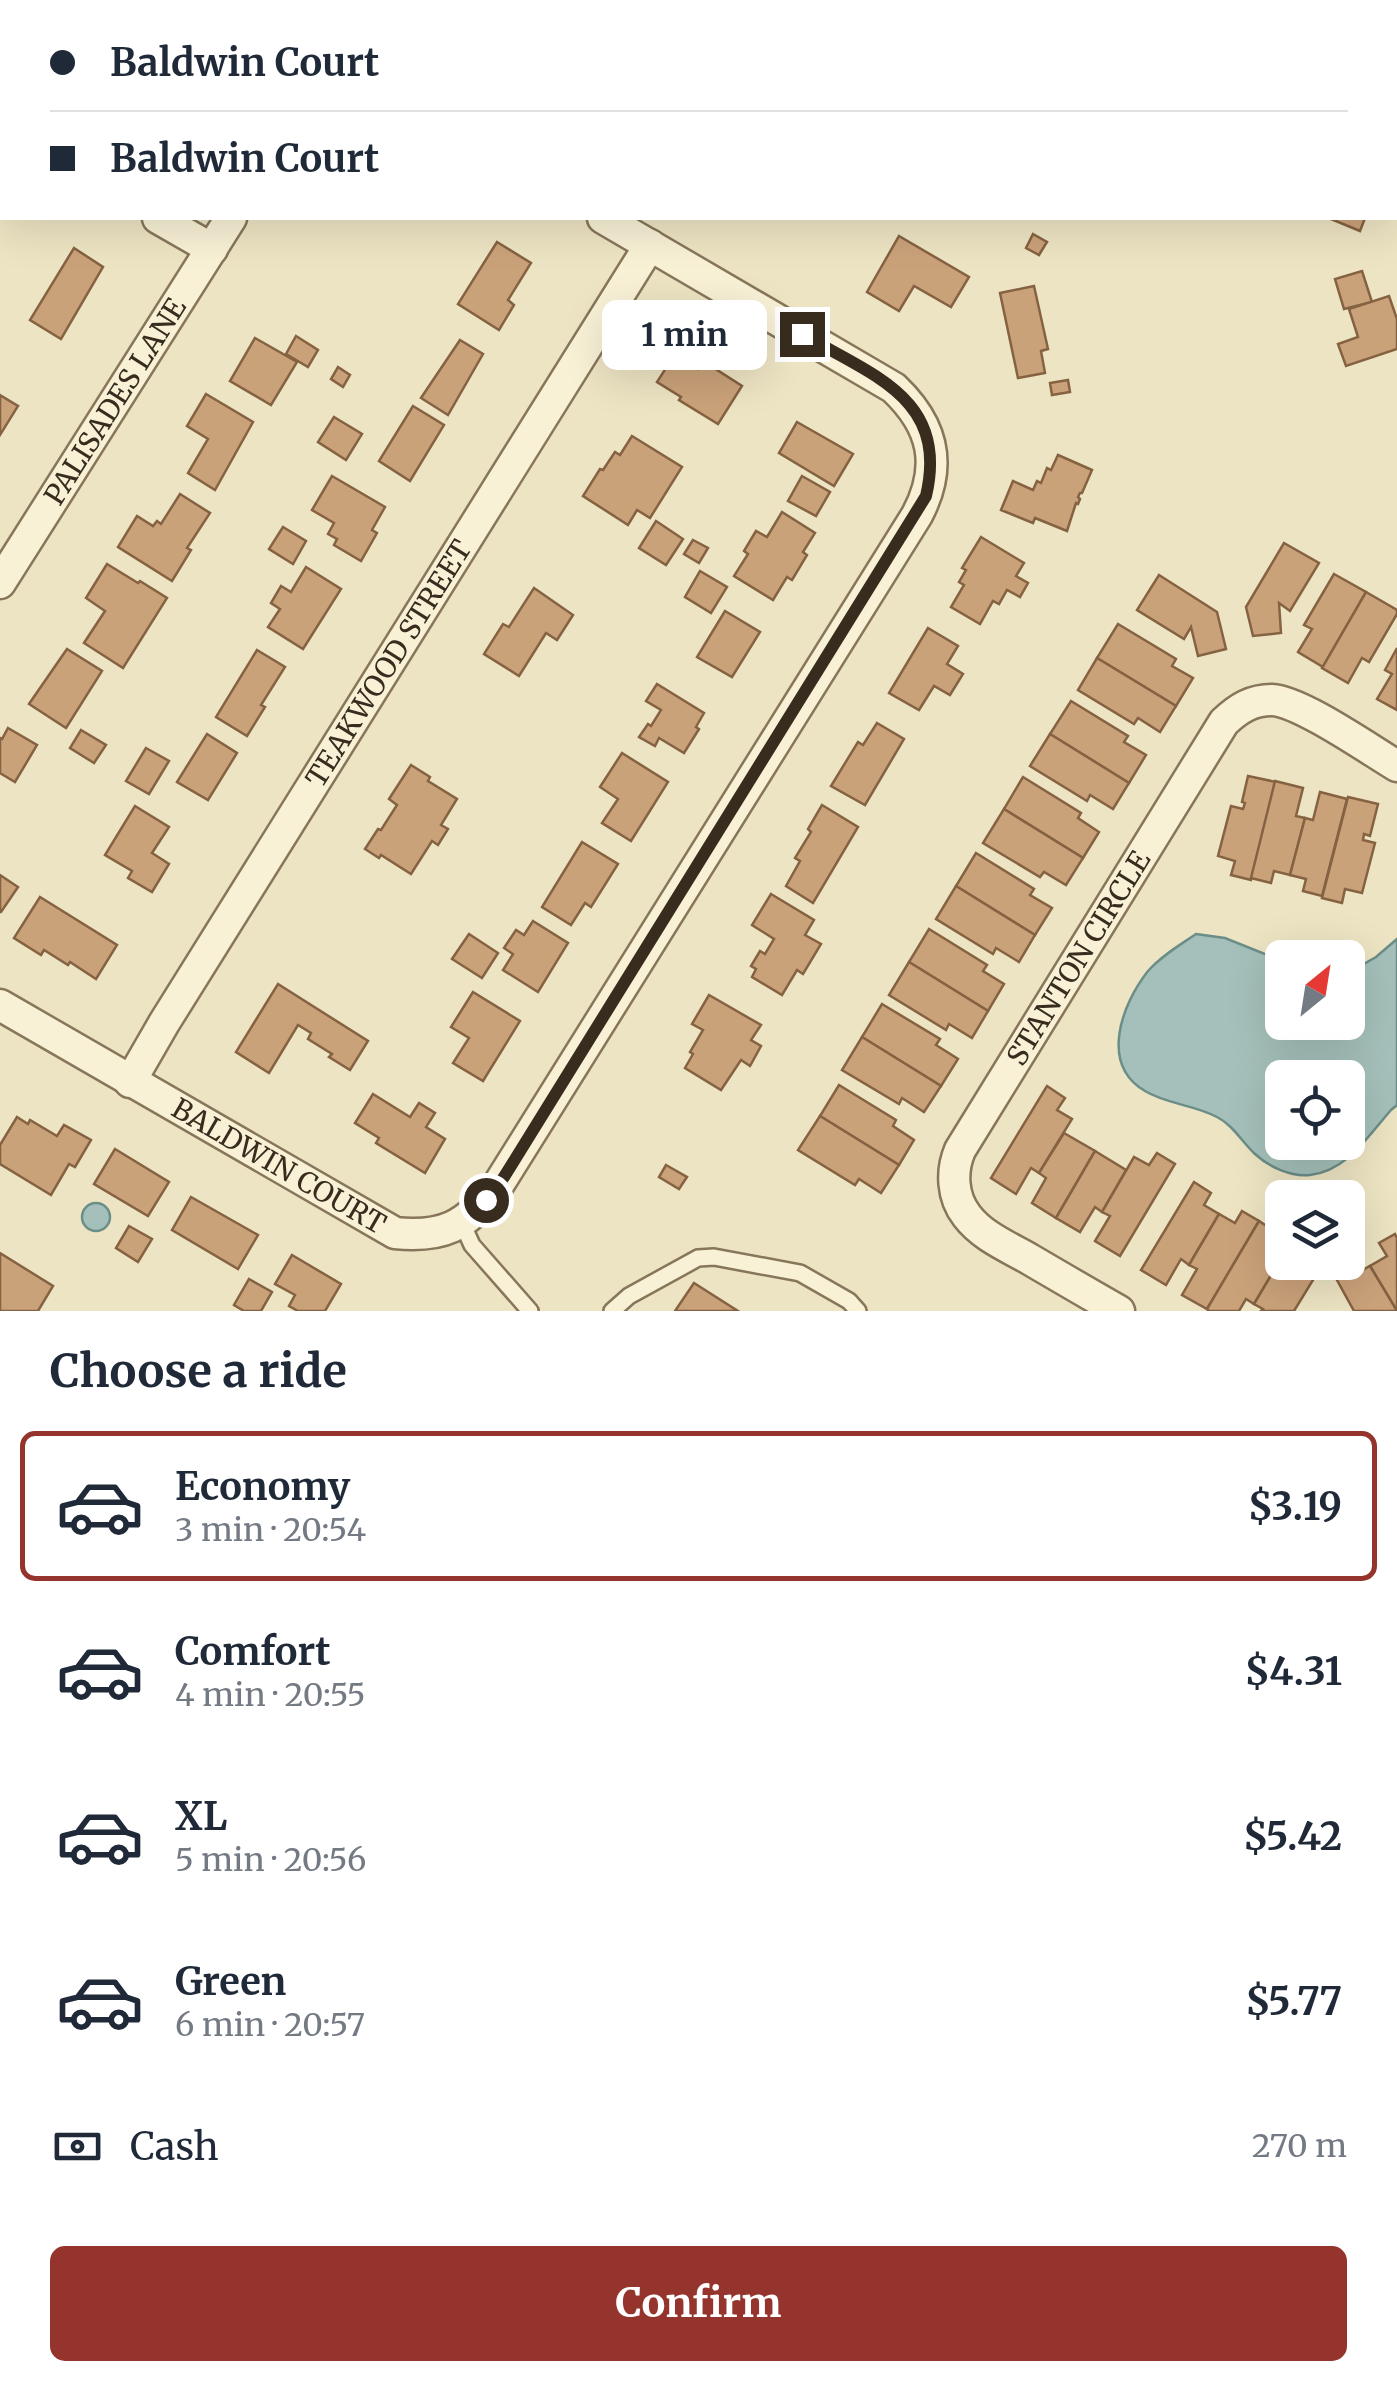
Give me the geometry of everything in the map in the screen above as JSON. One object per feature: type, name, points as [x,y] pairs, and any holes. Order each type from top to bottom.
[{"type":"street","points":[[161,220],[212,249]]},
{"type":"street","name":"PALISADES LANE","points":[[1,579],[230,220]]},
{"type":"street","points":[[462,1223],[496,1190],[515,1160],[917,516],[931,478],[930,446],[924,426],[910,403],[894,388],[607,220]]},
{"type":"street","name":"TEAKWOOD STREET","points":[[130,1082],[650,245]]},
{"type":"street","name":"STANTON CIRCLE","points":[[1119,1311],[984,1233],[975,1224],[957,1196],[955,1162],[960,1150],[1224,722],[1239,708],[1255,702],[1284,702],[1397,766]]},
{"type":"street","name":"BALDWIN COURT","points":[[0,1005],[395,1232],[431,1233],[462,1223]]},
{"type":"lane","points":[[462,1223],[472,1245],[530,1311]]},
{"type":"lane","points":[[612,1311],[629,1296],[698,1258],[714,1257],[800,1274],[849,1301],[858,1311]]},
{"type":"water","points":[[1196,934],[1225,938],[1265,954],[1265,1040],[1365,1040],[1365,963],[1397,939],[1397,1105],[1365,1140],[1365,1060],[1265,1060],[1265,1160],[1346,1160],[1310,1175],[1295,1174],[1267,1163],[1223,1120],[1145,1091],[1122,1066],[1120,1033],[1130,1000],[1153,966]]},
{"type":"water","points":[[96,1203],[106,1207],[110,1217],[106,1227],[96,1231],[86,1227],[82,1217],[86,1207]]},
{"type":"building","points":[[1333,220],[1364,220],[1360,231]]},
{"type":"building","points":[[1033,234],[1047,242],[1039,255],[1026,248]]},
{"type":"building","points":[[899,236],[969,277],[951,307],[914,286],[899,311],[867,292]]},
{"type":"building","points":[[497,242],[531,263],[508,300],[514,305],[499,330],[458,304]]},
{"type":"building","points":[[74,248],[103,267],[61,339],[30,320]]},
{"type":"building","points":[[1362,271],[1372,302],[1344,309],[1335,279]]},
{"type":"building","points":[[1034,286],[1048,349],[1041,351],[1045,373],[1018,378],[1000,293]]},
{"type":"building","points":[[1389,296],[1397,319],[1397,349],[1346,366],[1338,344],[1358,337],[1349,309]]},
{"type":"building","points":[[296,336],[318,350],[308,367],[286,354]]},
{"type":"building","points":[[255,338],[297,362],[271,405],[230,381]]},
{"type":"building","points":[[460,340],[483,354],[448,415],[421,398]]},
{"type":"building","points":[[675,354],[698,369],[703,361],[742,386],[718,424],[657,382]]},
{"type":"building","points":[[338,367],[350,375],[343,387],[331,379]]},
{"type":"building","points":[[1068,380],[1070,392],[1052,395],[1050,383]]},
{"type":"building","points":[[206,394],[253,422],[215,490],[188,473],[208,439],[187,426]]},
{"type":"building","points":[[0,395],[18,406],[0,435]]},
{"type":"building","points":[[413,406],[444,425],[410,481],[379,461]]},
{"type":"building","points":[[334,417],[362,434],[346,460],[318,442]]},
{"type":"building","points":[[797,422],[853,454],[834,486],[779,453]]},
{"type":"building","points":[[632,436],[682,467],[650,518],[637,510],[628,525],[583,496],[600,469],[615,452],[620,455]]},
{"type":"building","points":[[1058,455],[1092,470],[1067,531],[1001,510],[1013,481],[1033,490],[1047,468],[1051,470]]},
{"type":"building","points":[[332,476],[385,507],[372,530],[377,533],[361,561],[334,545],[337,539],[328,534],[334,523],[312,510]]},
{"type":"building","points":[[802,476],[830,492],[816,516],[788,501]]},
{"type":"building","points":[[180,494],[210,513],[187,548],[191,550],[172,581],[118,547],[137,516],[153,526],[157,521],[161,524]]},
{"type":"building","points":[[782,512],[815,533],[792,580],[787,577],[773,600],[734,576],[756,531],[767,537]]},
{"type":"building","points":[[656,521],[683,539],[666,565],[639,548]]},
{"type":"building","points":[[283,527],[306,541],[293,564],[269,549]]},
{"type":"building","points":[[981,537],[1024,563],[1016,576],[1028,583],[1020,597],[1007,590],[999,604],[993,601],[980,624],[951,607],[964,585],[959,582],[966,570],[962,568]]},
{"type":"building","points":[[693,540],[708,548],[699,563],[684,554]]},
{"type":"building","points":[[1284,543],[1319,563],[1290,611],[1279,603],[1281,633],[1253,636],[1246,607]]},
{"type":"building","points":[[107,564],[167,598],[123,668],[84,643],[105,611],[86,598]]},
{"type":"building","points":[[306,567],[341,589],[303,649],[268,627],[280,609],[271,603],[281,586],[291,592]]},
{"type":"building","points":[[700,571],[727,587],[711,613],[685,597]]},
{"type":"building","points":[[1334,574],[1366,592],[1323,667],[1298,652],[1312,629],[1304,625]]},
{"type":"building","points":[[1159,575],[1217,612],[1226,649],[1198,656],[1191,627],[1184,639],[1137,610]]},
{"type":"building","points":[[534,588],[573,615],[557,640],[546,633],[519,676],[484,654],[503,624],[509,627]]},
{"type":"building","points":[[1366,592],[1397,610],[1397,614],[1369,662],[1362,658],[1348,683],[1322,668]]},
{"type":"building","points":[[725,611],[760,632],[732,677],[697,657]]},
{"type":"building","points":[[1118,624],[1176,659],[1172,666],[1193,678],[1176,706],[1097,658]]},
{"type":"building","points":[[928,628],[958,646],[947,664],[963,674],[950,695],[934,686],[919,710],[889,693]]},
{"type":"building","points":[[1397,648],[1397,710],[1377,699],[1392,674],[1385,670]]},
{"type":"building","points":[[67,649],[102,671],[66,728],[29,704]]},
{"type":"building","points":[[257,650],[285,667],[247,736],[216,717]]},
{"type":"building","points":[[1097,658],[1176,706],[1160,732],[1138,718],[1134,724],[1078,690]]},
{"type":"building","points":[[657,684],[704,713],[684,753],[659,738],[655,746],[639,737],[661,710],[646,701]]},
{"type":"building","points":[[1071,701],[1128,736],[1124,742],[1146,755],[1129,783],[1050,734]]},
{"type":"building","points":[[877,723],[904,739],[865,805],[831,786],[858,742],[863,745]]},
{"type":"building","points":[[8,728],[37,745],[15,782],[0,773],[0,738]]},
{"type":"building","points":[[81,730],[106,745],[94,763],[70,748]]},
{"type":"building","points":[[207,734],[237,753],[208,800],[177,782]]},
{"type":"building","points":[[1050,734],[1129,783],[1113,809],[1090,795],[1087,801],[1030,766]]},
{"type":"building","points":[[146,748],[169,761],[149,794],[126,781]]},
{"type":"building","points":[[622,753],[668,782],[631,841],[602,823],[618,799],[600,787]]},
{"type":"building","points":[[411,765],[457,799],[441,825],[448,829],[438,845],[432,841],[411,874],[365,849],[397,805],[389,799]]},
{"type":"building","points":[[1248,776],[1276,782],[1251,880],[1231,875],[1235,861],[1218,856],[1231,806],[1243,809]]},
{"type":"building","points":[[1023,777],[1081,813],[1078,818],[1099,832],[1083,858],[1004,809]]},
{"type":"building","points":[[1275,781],[1303,788],[1296,816],[1305,818],[1290,875],[1274,871],[1271,883],[1251,878]]},
{"type":"building","points":[[1320,792],[1347,799],[1322,896],[1303,891],[1306,879],[1290,875],[1305,818],[1313,820]]},
{"type":"building","points":[[1348,797],[1378,804],[1370,836],[1364,834],[1363,840],[1375,843],[1362,893],[1345,889],[1342,903],[1322,898]]},
{"type":"building","points":[[822,805],[858,827],[813,903],[786,886],[800,861],[795,858]]},
{"type":"building","points":[[135,806],[169,827],[152,853],[169,864],[152,892],[128,878],[132,871],[105,855]]},
{"type":"building","points":[[1004,809],[1083,858],[1066,885],[1044,872],[1040,877],[983,843]]},
{"type":"building","points":[[582,842],[618,864],[591,907],[585,903],[571,925],[542,907]]},
{"type":"building","points":[[976,853],[1034,889],[1030,895],[1052,908],[1035,935],[956,886]]},
{"type":"building","points":[[0,875],[18,887],[1,912],[0,912]]},
{"type":"building","points":[[956,886],[1035,935],[1019,962],[996,948],[993,954],[936,919]]},
{"type":"building","points":[[771,894],[814,920],[805,935],[821,944],[803,974],[797,970],[782,995],[752,977],[756,969],[751,966],[774,939],[752,925]]},
{"type":"building","points":[[40,897],[117,945],[96,979],[70,962],[68,965],[44,950],[41,955],[14,938]]},
{"type":"building","points":[[533,921],[568,943],[538,992],[503,970],[513,954],[504,948],[516,930],[524,935]]},
{"type":"building","points":[[929,929],[987,965],[983,971],[1004,984],[988,1011],[909,962]]},
{"type":"building","points":[[469,934],[498,953],[482,978],[452,959]]},
{"type":"building","points":[[909,962],[988,1011],[972,1038],[949,1024],[946,1030],[889,995]]},
{"type":"building","points":[[278,984],[368,1041],[350,1070],[308,1039],[311,1033],[298,1025],[269,1073],[236,1052]]},
{"type":"building","points":[[473,992],[520,1021],[483,1081],[453,1063],[469,1038],[451,1027]]},
{"type":"building","points":[[709,995],[761,1025],[751,1040],[761,1046],[750,1066],[741,1060],[721,1090],[685,1068],[703,1030],[692,1024]]},
{"type":"building","points":[[882,1004],[940,1039],[936,1045],[958,1059],[941,1086],[862,1037]]},
{"type":"building","points":[[862,1037],[941,1086],[924,1112],[902,1098],[899,1104],[842,1070]]},
{"type":"building","points":[[839,1085],[896,1120],[893,1126],[914,1140],[899,1165],[820,1116]]},
{"type":"building","points":[[1047,1086],[1065,1098],[1057,1110],[1072,1119],[1039,1173],[1031,1168],[1016,1194],[991,1178]]},
{"type":"building","points":[[373,1094],[410,1117],[419,1103],[435,1113],[426,1127],[445,1139],[425,1173],[376,1143],[379,1138],[355,1123]]},
{"type":"building","points":[[820,1116],[899,1165],[881,1193],[859,1179],[855,1185],[798,1150]]},
{"type":"building","points":[[17,1117],[57,1136],[64,1125],[91,1140],[75,1167],[69,1164],[51,1195],[0,1164],[0,1145]]},
{"type":"building","points":[[1064,1133],[1095,1151],[1056,1218],[1032,1203],[1046,1178],[1039,1173]]},
{"type":"building","points":[[115,1149],[169,1182],[148,1216],[94,1184]]},
{"type":"building","points":[[1095,1151],[1126,1170],[1102,1212],[1095,1207],[1080,1232],[1056,1218]]},
{"type":"building","points":[[1157,1153],[1175,1164],[1120,1256],[1095,1241],[1110,1216],[1102,1212],[1134,1157],[1149,1165]]},
{"type":"building","points":[[666,1165],[687,1177],[679,1189],[659,1177]]},
{"type":"building","points":[[1194,1182],[1211,1193],[1204,1205],[1219,1214],[1189,1265],[1181,1259],[1166,1285],[1141,1270]]},
{"type":"building","points":[[191,1197],[258,1235],[238,1269],[172,1230]]},
{"type":"building","points":[[1242,1211],[1259,1221],[1207,1309],[1182,1295],[1197,1269],[1189,1265],[1219,1214],[1235,1223]]},
{"type":"building","points":[[1259,1221],[1265,1225],[1265,1280],[1268,1280],[1254,1304],[1246,1299],[1239,1311],[1207,1309]]},
{"type":"building","points":[[129,1226],[152,1239],[138,1262],[116,1248]]},
{"type":"building","points":[[1395,1234],[1397,1311],[1370,1266],[1387,1256],[1379,1243]]},
{"type":"building","points":[[0,1253],[53,1286],[38,1311],[0,1311]]},
{"type":"building","points":[[292,1255],[341,1284],[325,1311],[298,1311],[289,1306],[295,1295],[275,1284]]},
{"type":"building","points":[[1370,1266],[1397,1311],[1354,1311],[1337,1280],[1365,1280],[1365,1269]]},
{"type":"building","points":[[249,1279],[272,1292],[261,1311],[244,1311],[234,1305]]},
{"type":"building","points":[[1268,1280],[1313,1280],[1294,1311],[1261,1311],[1254,1304]]},
{"type":"building","points":[[694,1283],[738,1311],[675,1311]]},
{"type":"route","points":[[486,1200],[496,1190],[926,496],[931,478],[930,446],[910,403],[894,388],[802,334]]}]
